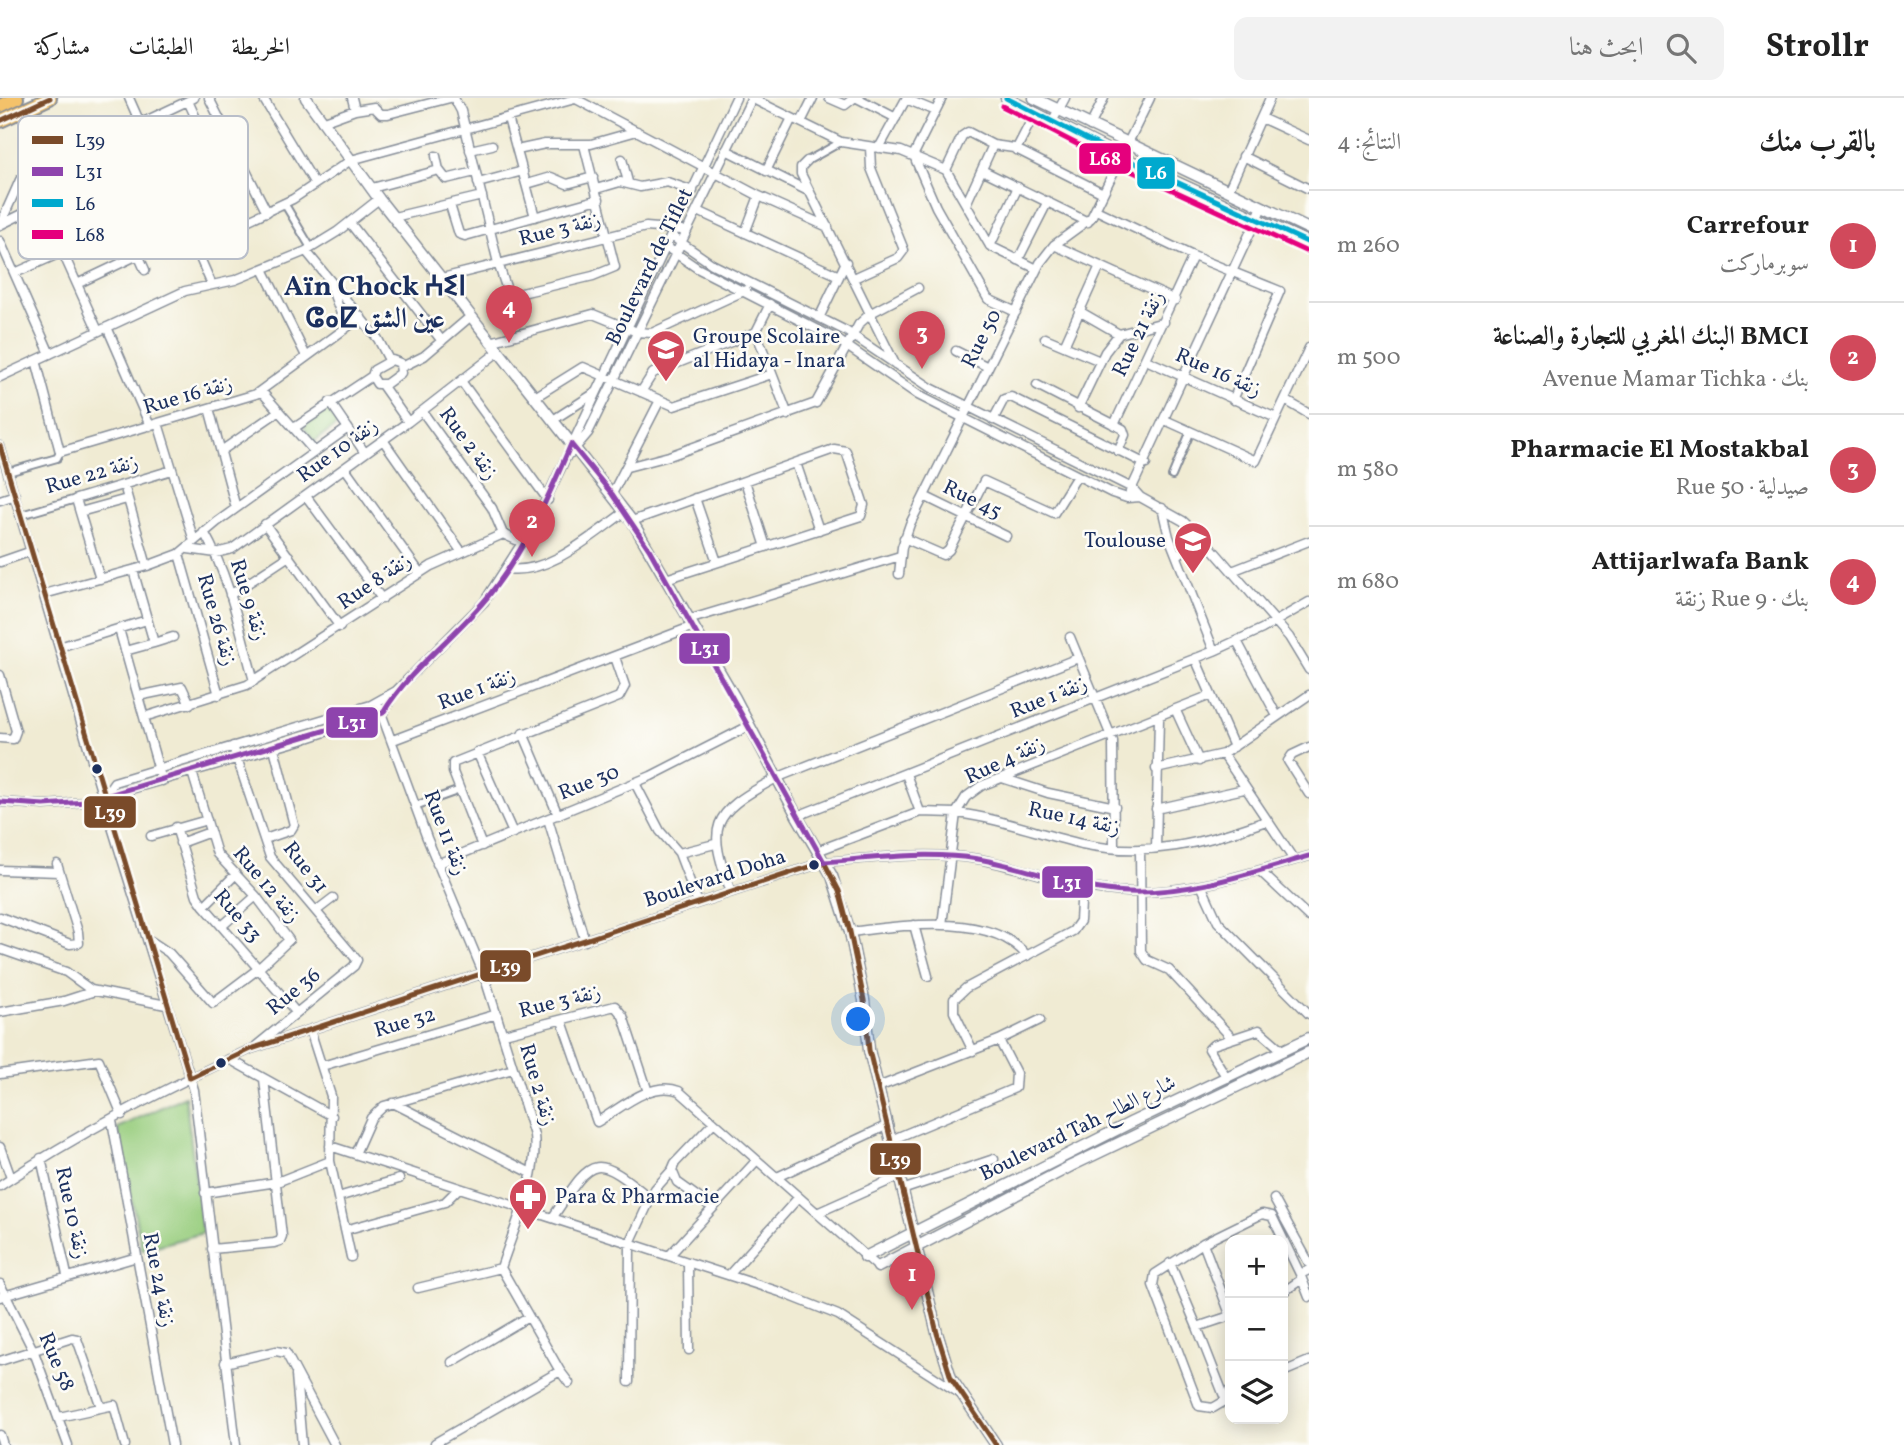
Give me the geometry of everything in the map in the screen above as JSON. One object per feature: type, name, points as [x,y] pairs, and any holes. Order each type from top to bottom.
[{"type":"main road","points":[[0,106],[17,98]]},
{"type":"main road","points":[[0,121],[50,98]]},
{"type":"street","points":[[130,98],[138,116]]},
{"type":"street","points":[[209,98],[218,116]]},
{"type":"street","points":[[263,98],[316,184]]},
{"type":"street","points":[[306,98],[379,199],[553,420],[572,449],[629,517],[749,726],[775,779],[839,891],[864,1000],[867,1038],[937,1333],[959,1393],[996,1445]]},
{"type":"street","points":[[352,98],[355,110]]},
{"type":"street","points":[[322,122],[355,110],[374,107],[381,114],[388,114],[452,98],[465,130],[507,295],[516,296],[613,269],[615,263],[584,145]]},
{"type":"street","points":[[248,221],[284,204],[351,160],[575,98],[759,196],[828,227]]},
{"type":"street","name":"Boulevard de Tiflet","points":[[572,449],[588,433],[610,377],[736,98]]},
{"type":"street","points":[[752,98],[841,142],[914,154],[946,170],[967,202],[990,246],[1037,269]]},
{"type":"street","name":"Boulevard de Tiflet","points":[[633,330],[682,244],[752,98]]},
{"type":"street","points":[[801,122],[813,98]]},
{"type":"street","points":[[829,98],[845,105],[855,98],[895,118]]},
{"type":"street","points":[[879,148],[907,98],[935,111]]},
{"type":"street","points":[[942,98],[914,154],[936,207],[988,299],[1016,312]]},
{"type":"street","points":[[1006,98],[1120,156],[1256,221],[1309,243]]},
{"type":"street","points":[[1034,98],[1309,229]]},
{"type":"street","points":[[1052,122],[1065,98]]},
{"type":"street","points":[[1090,126],[1104,98]]},
{"type":"street","name":"Rue 50","points":[[899,575],[904,538],[1037,269],[1054,245],[1088,222],[1096,210],[1150,98]]},
{"type":"street","points":[[1228,191],[1270,98]]},
{"type":"street","points":[[156,116],[191,99],[198,116]]},
{"type":"street","points":[[1017,150],[1035,113]]},
{"type":"street","points":[[508,118],[535,217]]},
{"type":"street","points":[[766,171],[792,118]]},
{"type":"street","points":[[1261,118],[1309,141]]},
{"type":"street","points":[[517,150],[545,144],[584,145],[637,131]]},
{"type":"street","points":[[946,170],[964,133],[993,145],[1017,150],[1103,193]]},
{"type":"street","points":[[841,142],[807,162],[800,172],[872,313],[896,367]]},
{"type":"street","points":[[470,150],[492,145]]},
{"type":"street","points":[[967,202],[993,145]]},
{"type":"street","points":[[854,278],[898,258],[904,250],[871,168],[870,147]]},
{"type":"street","points":[[726,150],[810,192]]},
{"type":"street","points":[[436,156],[439,170],[446,179],[475,172]]},
{"type":"street","points":[[1243,156],[1309,189]]},
{"type":"street","points":[[622,159],[628,182]]},
{"type":"street","points":[[372,188],[439,170]]},
{"type":"street","points":[[982,170],[1088,222]]},
{"type":"street","points":[[478,183],[523,171]]},
{"type":"street","points":[[248,177],[267,212]]},
{"type":"street","points":[[527,184],[551,177],[567,184],[593,177]]},
{"type":"street","points":[[596,189],[628,182],[640,187],[671,182],[693,191]]},
{"type":"street","points":[[0,225],[18,184]]},
{"type":"street","points":[[990,246],[1018,187]]},
{"type":"street","points":[[394,217],[482,196]]},
{"type":"street","points":[[745,233],[759,196]]},
{"type":"street","points":[[0,377],[185,291],[264,269],[308,250],[350,223],[379,199]]},
{"type":"street","points":[[450,205],[461,236],[599,200]]},
{"type":"street","points":[[1018,260],[1048,201]]},
{"type":"street","points":[[284,204],[308,250],[330,282],[384,346],[390,360]]},
{"type":"street","points":[[1127,498],[1146,464],[1262,207]]},
{"type":"street","points":[[1096,210],[1194,256],[1280,291],[1233,400]]},
{"type":"street","points":[[698,211],[839,276]]},
{"type":"street","points":[[0,225],[18,216]]},
{"type":"street","points":[[350,223],[442,341]]},
{"type":"street","name":"Rue 3 زنقة","points":[[442,278],[653,226],[675,233],[687,232]]},
{"type":"street","points":[[675,233],[682,244],[712,264],[820,316],[896,367],[968,408],[1132,488],[1140,497],[1162,508],[1200,536],[1232,571],[1275,620],[1309,670]]},
{"type":"street","points":[[0,242],[50,354]]},
{"type":"street","points":[[1054,245],[1099,268],[1175,300]]},
{"type":"street","points":[[668,248],[846,345],[897,382],[962,418],[1077,476],[1127,498],[1140,497]]},
{"type":"street","name":"Rue 21 زنقة","points":[[1114,425],[1194,256]]},
{"type":"street","points":[[15,273],[49,259]]},
{"type":"street","points":[[66,259],[98,331]]},
{"type":"street","points":[[76,284],[129,259]]},
{"type":"street","points":[[140,259],[145,270]]},
{"type":"street","points":[[202,259],[212,285]]},
{"type":"street","points":[[820,316],[846,262]]},
{"type":"street","points":[[1064,346],[1099,268]]},
{"type":"street","points":[[264,269],[306,356]]},
{"type":"street","points":[[330,282],[346,327]]},
{"type":"street","points":[[490,342],[593,314],[633,330],[657,332],[745,292],[752,282]]},
{"type":"street","points":[[627,467],[659,460],[788,415],[820,400],[852,335],[872,313],[918,288]]},
{"type":"street","points":[[641,392],[654,372],[756,332],[770,304]]},
{"type":"street","points":[[1079,311],[1119,334]]},
{"type":"street","points":[[382,385],[398,375],[402,367],[418,360],[471,316]]},
{"type":"street","name":"Rue 16 زنقة","points":[[8,472],[57,458],[60,452],[261,391],[361,317]]},
{"type":"street","points":[[1078,408],[1100,361],[1119,334],[1164,322]]},
{"type":"street","points":[[107,327],[154,424],[172,470],[194,541]]},
{"type":"street","points":[[756,332],[788,415]]},
{"type":"street","points":[[1045,338],[1100,361]]},
{"type":"street","points":[[1166,420],[1256,461],[1307,359],[1309,348]]},
{"type":"street","points":[[956,351],[988,367]]},
{"type":"street","name":"Rue 10 زنقة","points":[[216,553],[232,549],[408,422],[498,352]]},
{"type":"street","points":[[36,360],[60,452]]},
{"type":"street","points":[[294,428],[372,376],[378,367],[390,360],[398,361],[402,367]]},
{"type":"street","name":"Rue 16 زنقة","points":[[1146,360],[1276,418]]},
{"type":"street","points":[[535,397],[582,367],[610,377],[659,402],[678,406],[772,374]]},
{"type":"street","points":[[372,376],[375,382],[382,385],[408,422]]},
{"type":"street","name":"Boulevard de Tiflet","points":[[572,449],[597,391],[610,377]]},
{"type":"street","points":[[461,381],[548,500]]},
{"type":"street","points":[[1037,385],[1125,433],[1118,451]]},
{"type":"street","points":[[261,391],[314,452]]},
{"type":"street","points":[[553,420],[597,391]]},
{"type":"street","points":[[993,420],[1004,399],[1010,397],[1146,464]]},
{"type":"street","points":[[1285,400],[1309,414]]},
{"type":"street","points":[[330,402],[365,453]]},
{"type":"street","points":[[612,494],[659,402]]},
{"type":"street","points":[[209,408],[236,508]]},
{"type":"street","points":[[221,451],[279,411]]},
{"type":"street","name":"Rue 2 زنقة","points":[[422,411],[492,508],[503,534]]},
{"type":"street","points":[[44,594],[134,570],[179,554],[236,508],[348,428]]},
{"type":"street","points":[[1172,476],[1190,433]]},
{"type":"street","points":[[383,440],[461,551]]},
{"type":"street","points":[[0,446],[103,798],[194,1090],[236,1445]]},
{"type":"street","points":[[0,802],[65,805],[103,798],[383,713],[397,690],[473,614],[507,569],[548,500],[572,449]]},
{"type":"street","points":[[507,569],[527,569],[547,562],[629,517],[695,498],[834,449],[844,449],[864,512],[858,517],[666,579]]},
{"type":"street","points":[[796,463],[819,530]]},
{"type":"street","points":[[345,468],[420,573]]},
{"type":"street","name":"Rue 22 زنقة","points":[[21,515],[172,470]]},
{"type":"street","points":[[904,538],[938,554],[946,553],[985,480],[1056,513],[1077,476]]},
{"type":"street","points":[[745,481],[766,547]]},
{"type":"street","points":[[124,485],[147,566]]},
{"type":"street","points":[[0,500],[15,495]]},
{"type":"street","points":[[306,496],[382,599]]},
{"type":"street","name":"Rue 45","points":[[924,496],[1006,536]]},
{"type":"street","points":[[695,498],[717,562]]},
{"type":"street","points":[[76,499],[100,579]]},
{"type":"street","name":"Rue 22 زنقة","points":[[80,512],[127,499]]},
{"type":"street","points":[[1162,508],[1213,651]]},
{"type":"street","points":[[265,524],[340,627]]},
{"type":"street","name":"Rue 9 زنقة","points":[[204,532],[216,553],[254,681]]},
{"type":"street","points":[[503,534],[523,543]]},
{"type":"street","name":"Rue 8 زنقة","points":[[144,717],[219,695],[254,681],[420,573],[461,551],[503,534]]},
{"type":"street","points":[[1177,556],[1200,536]]},
{"type":"street","points":[[1232,571],[1309,541]]},
{"type":"street","points":[[188,549],[216,553]]},
{"type":"street","points":[[0,562],[32,551]]},
{"type":"street","name":"Rue 26 زنقة","points":[[179,554],[219,695]]},
{"type":"street","points":[[230,595],[289,556]]},
{"type":"street","points":[[690,624],[900,556]]},
{"type":"street","points":[[134,570],[153,643]]},
{"type":"street","name":"Rue 1 زنقة","points":[[797,816],[1237,641],[1309,602]]},
{"type":"street","points":[[59,647],[147,620]]},
{"type":"street","name":"Rue 1 زنقة","points":[[393,740],[615,657],[690,624]]},
{"type":"street","points":[[119,629],[162,780]]},
{"type":"street","points":[[125,651],[173,637]]},
{"type":"street","points":[[1070,637],[1112,735],[1114,848]]},
{"type":"street","points":[[1237,641],[1277,716]]},
{"type":"street","points":[[482,846],[452,765],[477,752],[621,695],[625,686],[615,657]]},
{"type":"street","points":[[731,892],[715,844],[721,820],[730,806],[775,779],[1078,658]]},
{"type":"street","points":[[1195,658],[1234,747]]},
{"type":"street","points":[[0,675],[16,731],[13,739],[0,738]]},
{"type":"street","points":[[138,695],[182,687],[190,704]]},
{"type":"street","points":[[103,798],[114,782],[377,702],[397,690]]},
{"type":"street","name":"Rue 4 زنقة","points":[[817,851],[920,812],[956,813],[973,791],[1211,695]]},
{"type":"street","points":[[1156,769],[1223,754],[1309,695]]},
{"type":"street","name":"Rue 11 زنقة","points":[[377,702],[437,864],[484,975]]},
{"type":"street","points":[[1176,711],[1199,761]]},
{"type":"street","points":[[1156,848],[1159,718]]},
{"type":"street","name":"Rue 30","points":[[437,864],[635,783],[749,726]]},
{"type":"street","points":[[523,733],[558,815]]},
{"type":"street","name":"Rue 31","points":[[233,746],[270,858],[357,960]]},
{"type":"street","points":[[1309,747],[1292,755],[1288,761],[1309,794]]},
{"type":"street","points":[[265,839],[291,830],[294,825],[274,748]]},
{"type":"street","points":[[477,752],[513,833]]},
{"type":"street","points":[[1223,754],[1294,860]]},
{"type":"street","name":"Rue 12 زنقة","points":[[192,772],[217,854],[257,896],[289,940],[258,969]]},
{"type":"street","points":[[906,774],[920,812]]},
{"type":"street","points":[[1002,778],[1048,793],[1115,807]]},
{"type":"street","points":[[635,783],[660,831],[679,853],[698,903]]},
{"type":"street","points":[[1156,809],[1244,789]]},
{"type":"street","points":[[415,806],[460,790]]},
{"type":"street","points":[[942,925],[956,813]]},
{"type":"street","name":"Rue 14 زنقة","points":[[956,813],[1114,848],[1140,849],[1204,843],[1266,821]]},
{"type":"street","points":[[548,819],[585,941]]},
{"type":"street","points":[[151,836],[207,820]]},
{"type":"street","name":"Rue 33","points":[[176,827],[204,906],[296,1012]]},
{"type":"street","points":[[180,843],[210,832]]},
{"type":"street","points":[[679,853],[715,844]]},
{"type":"street","points":[[1140,849],[1140,948],[1143,954],[1169,970],[1231,1037]]},
{"type":"street","name":"Boulevard Doha","points":[[0,1185],[41,1158],[251,1049],[824,862],[903,856],[952,856],[995,863],[1083,885],[1140,892],[1202,887],[1309,856]]},
{"type":"street","points":[[0,870],[58,868],[79,943],[70,944],[0,917]]},
{"type":"street","points":[[1261,872],[1309,918]]},
{"type":"street","points":[[204,906],[235,875]]},
{"type":"street","points":[[973,1051],[954,1012],[954,999],[966,988],[1078,927],[1083,885]]},
{"type":"street","points":[[1202,887],[1219,922],[1309,1014]]},
{"type":"street","points":[[222,926],[257,896]]},
{"type":"street","points":[[316,911],[333,898]]},
{"type":"street","points":[[850,932],[914,925],[942,925],[1000,935],[1014,942],[1027,956]]},
{"type":"street","points":[[914,925],[928,976]]},
{"type":"street","points":[[148,939],[169,953],[213,1003],[258,969]]},
{"type":"street","points":[[0,949],[66,972],[82,986],[95,991],[166,1005]]},
{"type":"street","name":"Rue 36","points":[[251,1049],[354,966],[357,960]]},
{"type":"street","name":"Rue 2 زنقة","points":[[484,975],[536,1147],[531,1173],[500,1268]]},
{"type":"street","points":[[0,1012],[64,1001],[95,991]]},
{"type":"street","name":"Rue 3 زنقة","points":[[504,1034],[562,1021],[609,1006],[619,1008],[648,1092]]},
{"type":"street","name":"Rue 32","points":[[322,1066],[497,1014]]},
{"type":"street","points":[[878,1087],[973,1051],[1040,1020]]},
{"type":"street","points":[[562,1021],[597,1122],[648,1092],[666,1087],[679,1091],[878,1267]]},
{"type":"street","points":[[310,1030],[331,1096],[330,1161],[351,1258]]},
{"type":"street","points":[[1227,1078],[1209,1049],[1231,1037],[1259,1030],[1283,1051]]},
{"type":"street","name":"Boulevard Tah شارع الطاح","points":[[865,1257],[1309,1038]]},
{"type":"street","points":[[891,1140],[1015,1088],[1016,1073],[999,1040]]},
{"type":"street","points":[[1296,1045],[1307,1055]]},
{"type":"street","name":"Boulevard Tah شارع الطاح","points":[[878,1267],[1071,1166],[1307,1055]]},
{"type":"street","points":[[229,1059],[332,1116]]},
{"type":"street","points":[[0,1074],[99,1060],[122,1115]]},
{"type":"street","points":[[355,1154],[371,1118],[384,1106],[513,1069]]},
{"type":"street","points":[[212,1249],[280,1241],[277,1182],[264,1079]]},
{"type":"street","points":[[393,1103],[531,1173]]},
{"type":"street","name":"Rue 24 زنقة","points":[[112,1121],[172,1445]]},
{"type":"street","points":[[629,1382],[630,1243],[655,1189],[675,1163],[714,1122]]},
{"type":"street","points":[[777,1177],[888,1125]]},
{"type":"street","points":[[330,1146],[729,1275],[838,1315],[959,1393]]},
{"type":"street","points":[[0,1147],[10,1178]]},
{"type":"street","name":"Rue 10 زنقة","points":[[41,1158],[67,1275]]},
{"type":"street","points":[[902,1190],[994,1159]]},
{"type":"street","points":[[669,1256],[757,1160]]},
{"type":"street","points":[[205,1193],[277,1182],[330,1161]]},
{"type":"street","points":[[553,1217],[577,1181],[590,1169],[602,1166],[614,1168],[651,1199]]},
{"type":"street","points":[[672,1170],[677,1182],[713,1208]]},
{"type":"street","points":[[817,1213],[900,1176]]},
{"type":"street","points":[[338,1197],[399,1179]]},
{"type":"street","points":[[345,1230],[445,1202],[459,1188]]},
{"type":"street","points":[[729,1275],[799,1197]]},
{"type":"street","points":[[1274,1199],[1309,1263]]},
{"type":"street","points":[[1225,1400],[1206,1410],[1199,1406],[1153,1285],[1155,1274],[1203,1243],[1262,1214],[1272,1216],[1304,1274],[1309,1297]]},
{"type":"street","points":[[1203,1243],[1225,1302]]},
{"type":"street","points":[[0,1284],[4,1296],[67,1275],[137,1257]]},
{"type":"street","points":[[688,1262],[689,1350]]},
{"type":"street","points":[[1170,1263],[1225,1392]]},
{"type":"street","points":[[418,1289],[500,1268],[569,1383]]},
{"type":"street","points":[[1288,1288],[1304,1274]]},
{"type":"street","name":"Rue 58","points":[[4,1296],[34,1352],[68,1445]]},
{"type":"street","points":[[452,1362],[528,1317]]},
{"type":"street","points":[[1197,1327],[1225,1317]]},
{"type":"street","points":[[0,1361],[72,1338],[77,1339],[101,1407]]},
{"type":"street","points":[[225,1363],[280,1351],[288,1356],[335,1445]]},
{"type":"street","points":[[1288,1370],[1309,1361]]},
{"type":"street","points":[[296,1370],[302,1445]]},
{"type":"street","points":[[435,1443],[561,1371]]},
{"type":"street","points":[[59,1418],[101,1407],[116,1407],[125,1445]]},
{"type":"street","points":[[0,1435],[3,1445]]},
{"type":"green space","points":[[328,409],[339,424],[314,442],[303,426]]},
{"type":"green space","points":[[185,1096],[203,1233],[142,1250],[117,1128]]},
{"type":"transit line","name":"L39","points":[[0,121],[50,98]]},
{"type":"transit line","name":"L6","points":[[1006,98],[1120,156],[1309,243]]},
{"type":"transit line","name":"L68","points":[[1002,106],[1116,164],[1305,251]]},
{"type":"transit line","name":"L31","points":[[571,444],[612,494],[649,549],[824,862]]},
{"type":"transit line","name":"L31","points":[[0,802],[44,805],[86,802],[383,713],[420,666],[477,609],[503,577],[535,522],[571,444]]},
{"type":"transit line","name":"L39","points":[[0,446],[190,1078]]},
{"type":"transit line","name":"L31","points":[[824,862],[901,856],[959,857],[997,863],[1090,887],[1151,892],[1220,881],[1309,856]]},
{"type":"transit line","name":"L39","points":[[824,862],[839,891],[850,932],[864,1000],[869,1050],[937,1333],[951,1378],[996,1445]]},
{"type":"transit line","name":"L39","points":[[190,1078],[251,1049],[824,862]]},
{"type":"place","name":"Attijarlwafa Bank","points":[[509,343]]},
{"type":"place","name":"Pharmacie El Mostakbal","points":[[922,369]]},
{"type":"place","name":"Groupe Scolaire al Hidaya - Inara","points":[[666,383]]},
{"type":"place","name":"BMCI البنك المغربي للتجارة والصناعة","points":[[532,557]]},
{"type":"place","name":"Toulouse","points":[[1193,575]]},
{"type":"place","name":"Para & Pharmacie","points":[[528,1231]]},
{"type":"place","name":"Carrefour","points":[[912,1310]]},
{"type":"district","name":"Aïn Chock ⵄⵉⵏ ⵛⴰⵇ عين الشق","points":[[375,303]]}]
